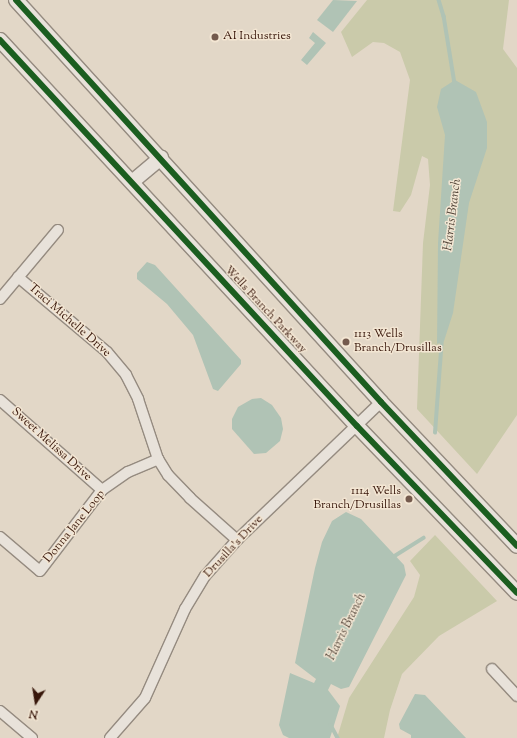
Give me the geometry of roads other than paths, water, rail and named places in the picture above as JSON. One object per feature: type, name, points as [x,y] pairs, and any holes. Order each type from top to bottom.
[{"type":"main road","name":"Wells Branch Parkway","points":[[16,0],[382,402],[517,546]]},
{"type":"main road","name":"Wells Branch Parkway","points":[[0,40],[357,426],[517,593]]},
{"type":"main road","points":[[132,182],[161,158]]},
{"type":"street","points":[[0,299],[58,230]]},
{"type":"street","name":"Traci Michelle Drive","points":[[18,277],[107,352],[126,375],[138,399],[158,459],[168,475],[190,498],[238,540]]},
{"type":"street","name":"Sweet Melissa Drive","points":[[0,400],[102,490]]},
{"type":"street","name":"Drusilla's Drive","points":[[110,738],[145,698],[185,609],[205,576],[238,540],[382,402]]},
{"type":"street","name":"Donna Jane Loop","points":[[0,537],[40,571],[102,490],[128,472],[158,459]]},
{"type":"street","points":[[492,669],[517,696]]},
{"type":"street","points":[[0,711],[32,738]]},
{"type":"water","points":[[333,0],[357,1],[333,32],[317,20]]},
{"type":"water","points":[[313,32],[326,43],[307,65],[301,60],[315,43],[309,38]]},
{"type":"water","points":[[455,80],[476,92],[487,122],[487,148],[469,203],[453,313],[444,341],[437,344],[438,243],[445,135],[437,107],[441,89]]},
{"type":"water","points":[[147,262],[155,265],[241,360],[241,364],[218,391],[213,389],[193,335],[167,304],[137,279],[137,273]]},
{"type":"water","points":[[261,398],[272,405],[281,418],[283,429],[280,441],[266,453],[254,454],[232,429],[232,419],[238,407],[252,399]]},
{"type":"water","points":[[346,512],[361,519],[404,565],[406,575],[349,687],[341,689],[331,684],[328,690],[340,706],[330,738],[289,738],[283,735],[279,725],[290,673],[314,683],[316,679],[295,663],[315,568],[322,542],[332,521]]},
{"type":"water","points":[[415,694],[425,695],[466,738],[411,738],[411,735],[400,729],[399,724]]},
{"type":"waterway","name":"Harris Branch","points":[[439,0],[444,16],[455,84]]},
{"type":"waterway","name":"Harris Branch","points":[[435,433],[442,338]]},
{"type":"waterway","name":"Harris Branch","points":[[393,557],[423,538]]},
{"type":"waterway","name":"Harris Branch","points":[[331,725],[338,738]]},
{"type":"place","name":"AI Industries","points":[[215,37]]},
{"type":"place","name":"1113 Wells Branch/Drusillas","points":[[346,342]]},
{"type":"place","name":"1114 Wells Branch/Drusillas","points":[[409,499]]}]
